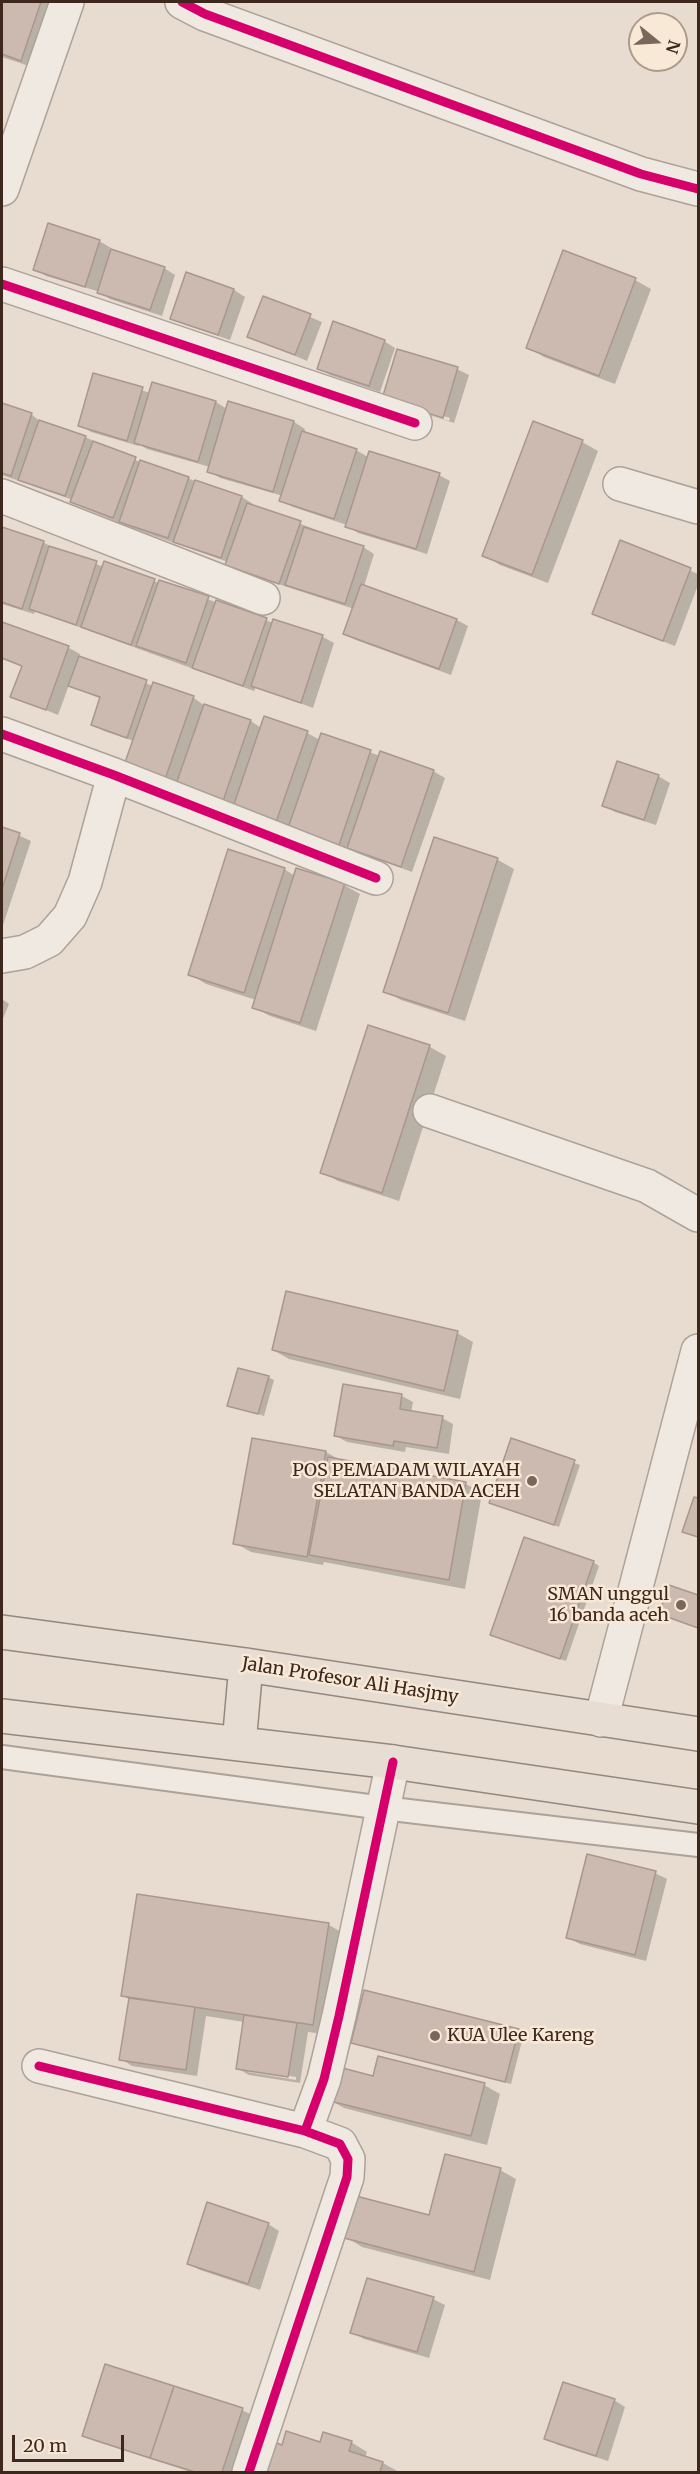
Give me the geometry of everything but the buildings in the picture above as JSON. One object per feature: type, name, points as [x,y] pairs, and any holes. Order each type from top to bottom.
[{"type":"main road","name":"Jalan Profesor Ali Hasjmy","points":[[2,1632],[246,1665],[699,1734]]},
{"type":"main road","points":[[239,1744],[246,1665]]},
{"type":"main road","points":[[2,1716],[393,1762],[699,1807]]},
{"type":"street","points":[[2,189],[67,2]]},
{"type":"street","points":[[182,2],[216,18],[641,174],[699,189]]},
{"type":"street","points":[[2,284],[415,423]]},
{"type":"street","points":[[620,484],[699,507]]},
{"type":"street","points":[[2,496],[263,598]]},
{"type":"street","points":[[2,734],[114,775],[376,878]]},
{"type":"street","points":[[2,956],[25,952],[49,940],[70,916],[85,882],[114,775]]},
{"type":"street","points":[[429,1111],[647,1186],[699,1215]]},
{"type":"street","points":[[601,1720],[699,1351]]},
{"type":"street","points":[[305,2131],[324,2079],[393,1762]]},
{"type":"street","points":[[39,2066],[305,2131],[340,2144],[348,2159],[347,2177],[249,2472]]},
{"type":"lane","points":[[2,1757],[383,1808],[699,1845]]},
{"type":"cycle path","points":[[182,2],[205,14],[641,174],[698,189]]},
{"type":"cycle path","points":[[2,284],[415,423]]},
{"type":"cycle path","points":[[2,734],[114,775],[376,878]]},
{"type":"cycle path","points":[[39,2066],[305,2131],[324,2079],[393,1762]]},
{"type":"cycle path","points":[[249,2472],[347,2177],[348,2159],[340,2144],[305,2131]]},
{"type":"place","name":"POS PEMADAM WILAYAH SELATAN BANDA ACEH","points":[[532,1481]]},
{"type":"place","name":"SMAN unggul 16 banda aceh","points":[[681,1605]]},
{"type":"place","name":"KUA Ulee Kareng","points":[[435,2036]]}]
